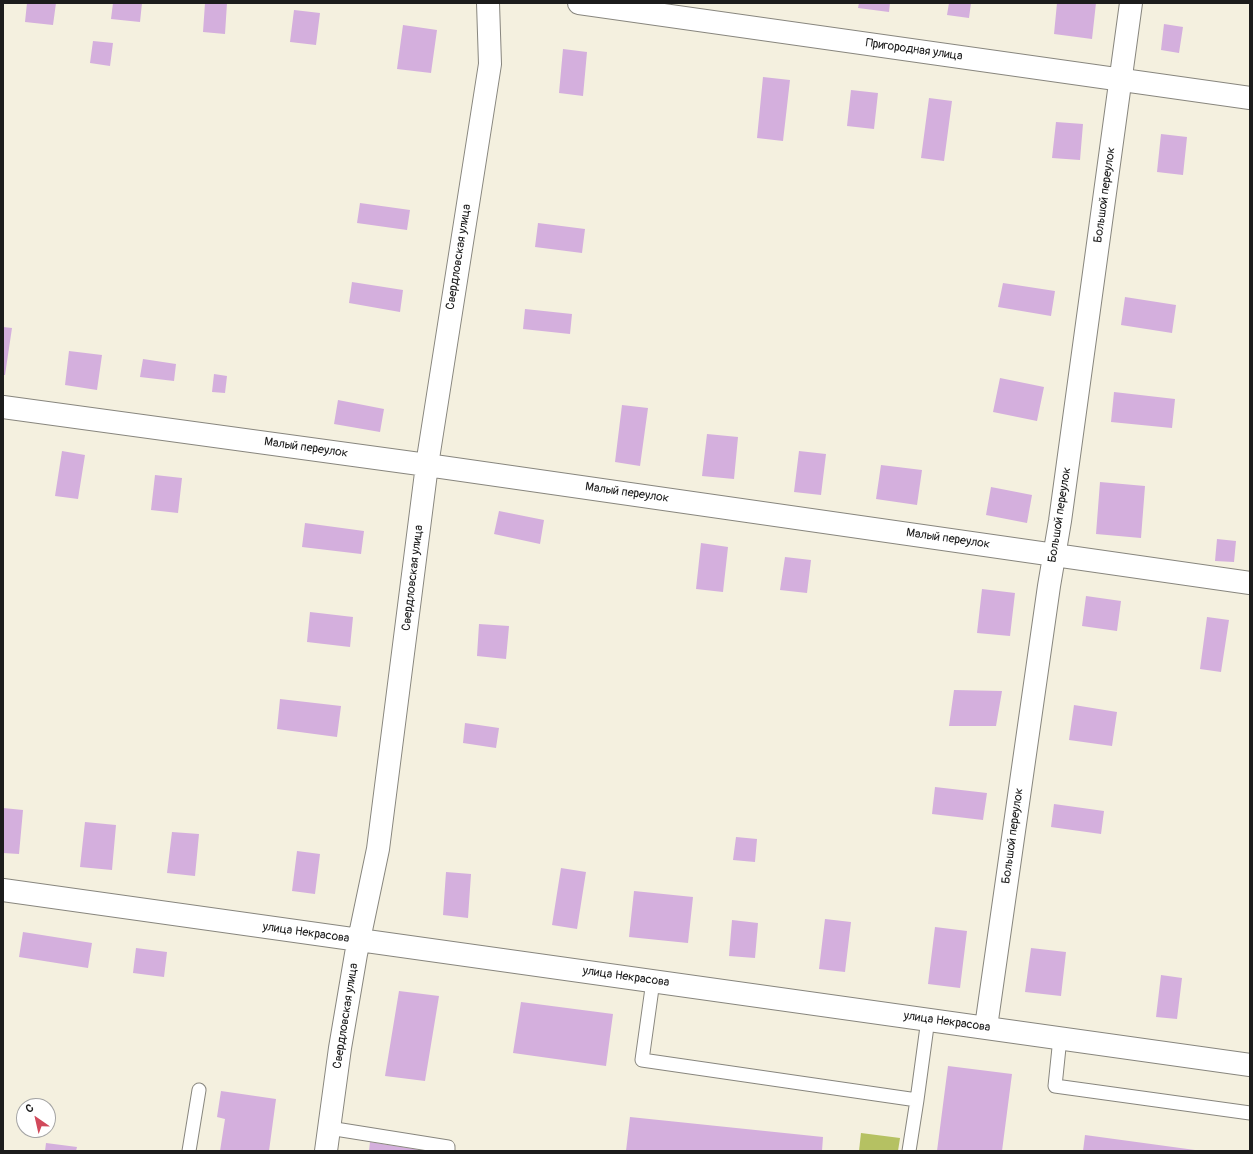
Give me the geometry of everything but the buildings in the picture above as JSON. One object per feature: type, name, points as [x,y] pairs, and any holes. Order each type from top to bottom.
[{"type":"street","name":"Свердловская улица","points":[[326,1151],[340,1048],[359,940],[378,849],[427,465],[490,64],[488,3]]},
{"type":"street","name":"Пригородная улица","points":[[579,3],[1250,98]]},
{"type":"street","name":"Большой переулок","points":[[986,1027],[1060,521],[1131,3]]},
{"type":"street","name":"Малый переулок","points":[[3,407],[427,465],[1250,583]]},
{"type":"street","name":"улица Некрасова","points":[[3,890],[1250,1065]]},
{"type":"lane","points":[[653,981],[642,1060],[917,1100]]},
{"type":"lane","points":[[909,1151],[928,1019]]},
{"type":"lane","points":[[1060,1038],[1054,1086],[1250,1113]]},
{"type":"lane","points":[[189,1151],[199,1090]]},
{"type":"lane","points":[[329,1128],[448,1148],[448,1151]]},
{"type":"green space","points":[[861,1133],[900,1138],[898,1151],[859,1151]]}]
